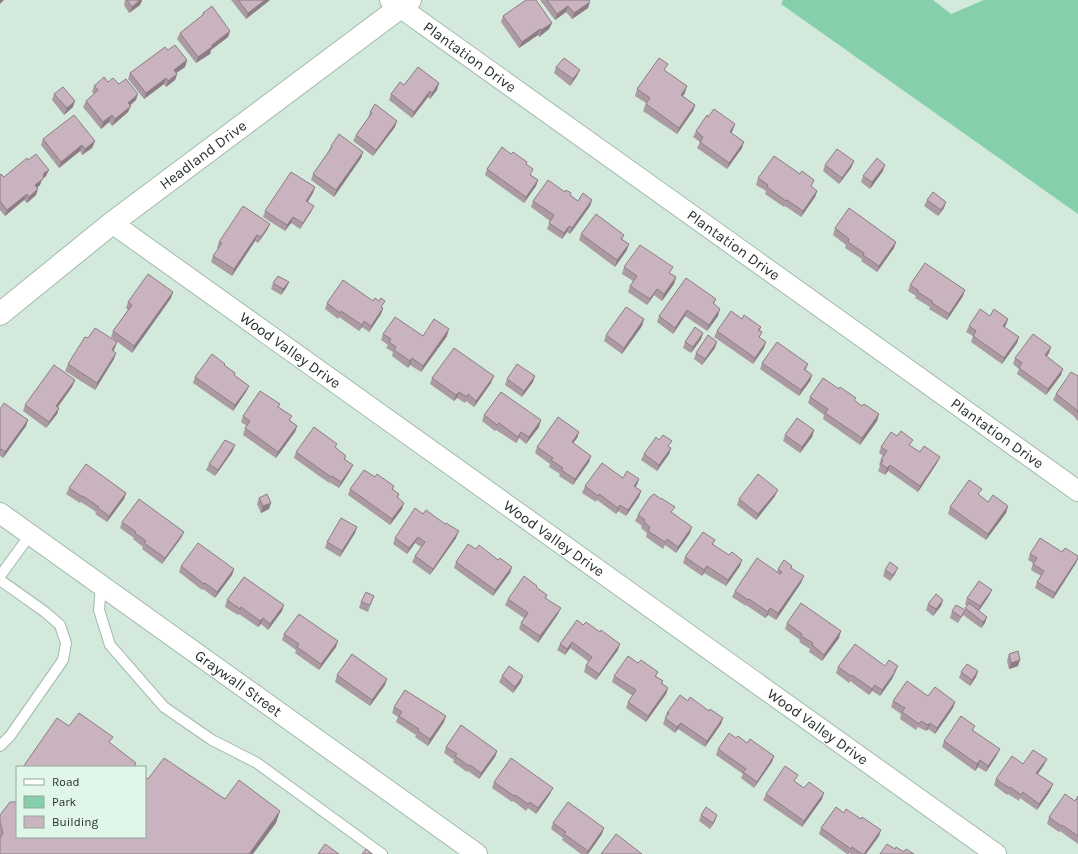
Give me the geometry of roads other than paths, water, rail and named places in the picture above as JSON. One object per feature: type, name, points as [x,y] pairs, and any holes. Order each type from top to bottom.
[{"type":"main road","name":"Headland Drive","points":[[0,314],[112,223],[400,2]]},
{"type":"street","name":"Plantation Drive","points":[[400,2],[1078,491]]},
{"type":"street","name":"Wood Valley Drive","points":[[112,223],[996,854]]},
{"type":"street","name":"Graywall Street","points":[[0,513],[478,854]]},
{"type":"lane","points":[[0,576],[30,535]]},
{"type":"lane","points":[[0,580],[45,612],[60,625],[66,642],[63,660],[10,736],[0,746]]},
{"type":"lane","points":[[101,585],[98,610],[110,645],[164,707],[212,740],[257,763],[382,854]]}]
